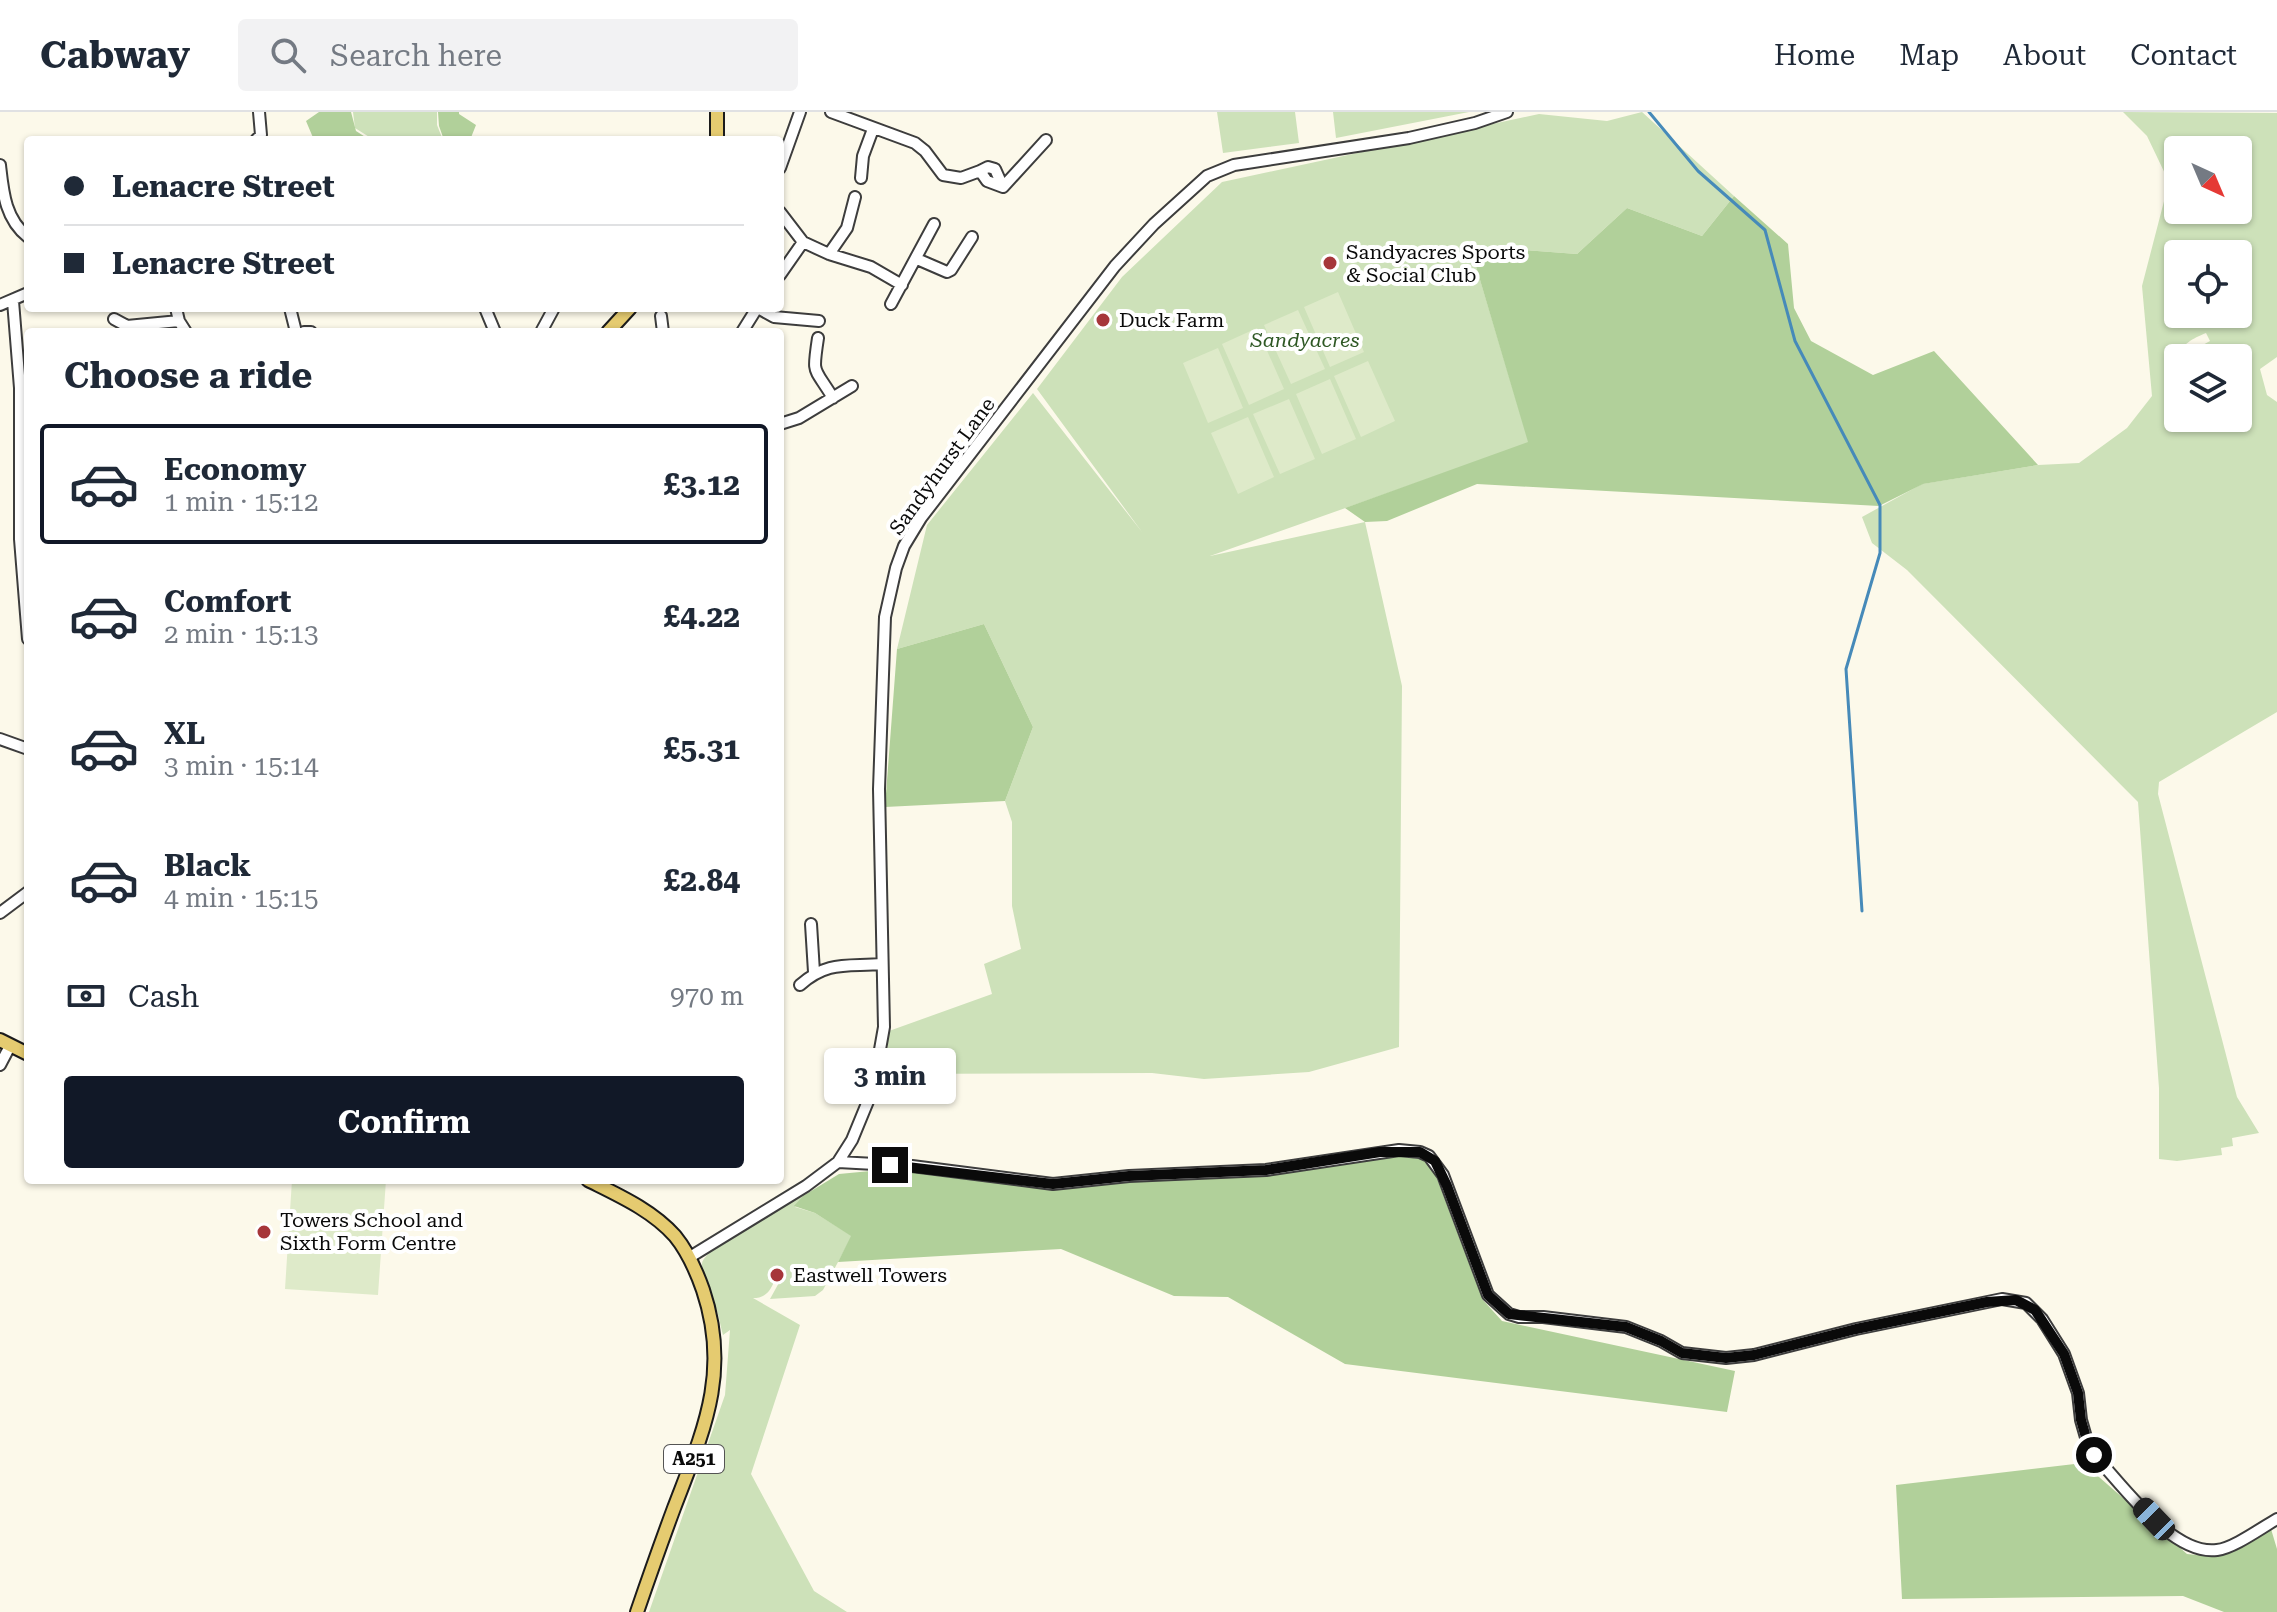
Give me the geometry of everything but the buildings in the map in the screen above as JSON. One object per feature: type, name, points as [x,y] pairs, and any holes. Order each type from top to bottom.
[{"type":"main road","points":[[717,112],[717,136]]},
{"type":"main road","points":[[612,328],[626,312]]},
{"type":"main road","points":[[5,1043],[24,1052]]},
{"type":"main road","name":"A251","points":[[595,1184],[650,1214],[674,1236],[690,1257],[712,1321],[715,1349],[710,1407],[697,1454],[637,1612]]},
{"type":"street","points":[[259,112],[260,136]]},
{"type":"street","points":[[784,157],[800,112]]},
{"type":"street","points":[[831,112],[915,143],[943,175],[961,178],[980,171],[987,181],[1003,187],[1046,140]]},
{"type":"street","name":"Sandyhurst Lane","points":[[690,1257],[806,1186],[838,1162],[861,1123],[878,1070],[884,1027],[879,789],[885,617],[904,546],[921,518],[1115,266],[1154,224],[1207,176],[1244,163],[1409,138],[1475,123],[1507,112]]},
{"type":"street","points":[[861,178],[863,156],[873,129]]},
{"type":"street","points":[[0,165],[8,212],[24,234]]},
{"type":"street","points":[[829,254],[847,228],[855,197]]},
{"type":"street","points":[[784,217],[803,242],[871,267],[902,285]]},
{"type":"street","points":[[891,304],[934,224]]},
{"type":"street","points":[[917,259],[946,273],[972,237]]},
{"type":"street","points":[[784,269],[803,242]]},
{"type":"street","points":[[0,305],[24,295]]},
{"type":"street","points":[[13,301],[20,388],[24,518]]},
{"type":"street","points":[[177,312],[183,328]]},
{"type":"street","points":[[765,312],[774,317],[819,321]]},
{"type":"street","points":[[661,316],[662,328]]},
{"type":"street","points":[[114,319],[127,326],[179,321]]},
{"type":"street","points":[[818,338],[814,368],[833,398]]},
{"type":"street","points":[[784,423],[799,418],[852,386]]},
{"type":"street","points":[[0,739],[24,748]]},
{"type":"street","points":[[0,913],[24,895]]},
{"type":"street","points":[[811,924],[814,972]]},
{"type":"street","points":[[800,985],[814,972],[830,966],[882,964]]},
{"type":"street","points":[[0,1065],[5,1043]]},
{"type":"street","points":[[838,1162],[912,1166],[1053,1184],[1129,1176],[1266,1170],[1380,1152],[1420,1152],[1435,1161],[1447,1186],[1488,1295],[1509,1314],[1626,1327],[1682,1353],[1703,1357],[1754,1355],[1856,1329],[2002,1299],[2016,1300],[2035,1310],[2064,1354],[2078,1393],[2087,1441],[2094,1455],[2169,1534],[2193,1547],[2218,1550],[2276,1521]]},
{"type":"green space","points":[[319,112],[351,112],[356,131],[364,136],[312,136],[306,121]]},
{"type":"green space","points":[[353,112],[437,112],[441,136],[368,136],[355,128]]},
{"type":"green space","points":[[438,112],[459,112],[476,125],[472,136],[443,136]]},
{"type":"green space","points":[[1217,112],[1295,112],[1299,143],[1223,153]]},
{"type":"green space","points":[[1333,112],[1469,112],[1336,138]]},
{"type":"green space","name":"Sandyacres","points":[[1642,112],[1734,196],[1702,236],[1627,208],[1577,254],[1470,246],[1529,443],[1210,556],[1365,522],[1402,686],[1399,1047],[1309,1072],[1204,1079],[1152,1073],[885,1074],[889,1031],[992,994],[984,964],[1021,949],[1012,906],[1012,822],[1005,801],[1033,727],[984,624],[897,649],[927,525],[1033,393],[1142,532],[1037,389],[1122,277],[1222,182],[1539,114],[1607,121]]},
{"type":"green space","points":[[2123,112],[2277,113],[2277,357],[2260,369],[2267,395],[2277,402],[2277,712],[2159,782],[2158,794],[2237,1097],[2259,1133],[2232,1138],[2233,1146],[2221,1148],[2222,1155],[2177,1161],[2159,1159],[2159,1088],[2138,802],[1907,570],[1872,543],[1862,517],[1922,484],[2038,465],[2079,463],[2127,428],[2152,396],[2142,286],[2164,201],[2164,224],[2252,224],[2252,136],[2164,136],[2164,172],[2147,136]]},
{"type":"green space","points":[[1734,196],[1788,244],[1794,308],[1811,341],[1873,375],[1934,351],[2038,465],[1923,484],[1879,506],[1477,484],[1387,521],[1365,522],[1345,508],[1528,442],[1470,246],[1577,254],[1627,208],[1702,236]]},
{"type":"green space","points":[[1338,292],[1364,352],[1330,367],[1304,307]]},
{"type":"green space","name":"Sandyacres","points":[[1298,310],[1325,369],[1291,384],[1264,325]]},
{"type":"green space","points":[[1257,328],[1284,389],[1249,405],[1222,344]]},
{"type":"green space","points":[[1218,348],[1243,408],[1208,423],[1183,363]]},
{"type":"green space","points":[[1368,361],[1395,421],[1361,437],[1334,376]]},
{"type":"green space","points":[[1330,379],[1356,439],[1322,454],[1296,394]]},
{"type":"green space","points":[[1289,399],[1315,459],[1280,474],[1253,414]]},
{"type":"green space","points":[[1248,417],[1274,477],[1238,494],[1211,433]]},
{"type":"green space","points":[[984,624],[1033,727],[1005,801],[885,807],[897,649]]},
{"type":"green space","points":[[1397,1156],[1430,1160],[1483,1300],[1502,1321],[1735,1371],[1727,1412],[1345,1364],[1228,1297],[1174,1296],[1061,1249],[838,1262],[851,1236],[815,1213],[794,1206],[803,1196],[839,1174],[902,1168],[1054,1187]]},
{"type":"green space","points":[[292,1184],[386,1184],[378,1295],[285,1289]]},
{"type":"green space","points":[[803,1196],[795,1207],[815,1213],[852,1236],[823,1290],[815,1296],[770,1299],[786,1270],[782,1268],[780,1271],[775,1269],[771,1278],[775,1280],[767,1293],[753,1298],[800,1325],[751,1474],[814,1591],[847,1612],[649,1612],[725,1395],[730,1330],[723,1335],[702,1264],[706,1257],[730,1238]]},
{"type":"green space","points":[[2083,1463],[2187,1554],[2215,1557],[2271,1529],[2277,1549],[2277,1612],[2224,1612],[2183,1596],[1902,1599],[1896,1485]]},
{"type":"waterway","points":[[1649,112],[1698,171],[1765,230],[1795,341],[1880,505],[1880,553],[1846,669],[1862,911]]},
{"type":"place","name":"Sandyacres Sports & Social Club","points":[[1330,263]]},
{"type":"place","name":"Duck Farm","points":[[1103,320]]},
{"type":"place","name":"Towers School and Sixth Form Centre","points":[[264,1232]]},
{"type":"place","name":"Eastwell Towers","points":[[777,1275]]},
{"type":"route","points":[[890,1165],[1053,1184],[1129,1176],[1266,1170],[1380,1152],[1420,1152],[1435,1161],[1443,1175],[1488,1295],[1509,1314],[1626,1327],[1682,1353],[1726,1358],[1754,1355],[1856,1329],[2002,1299],[2016,1300],[2035,1310],[2064,1354],[2078,1393],[2087,1441],[2094,1455]]}]
